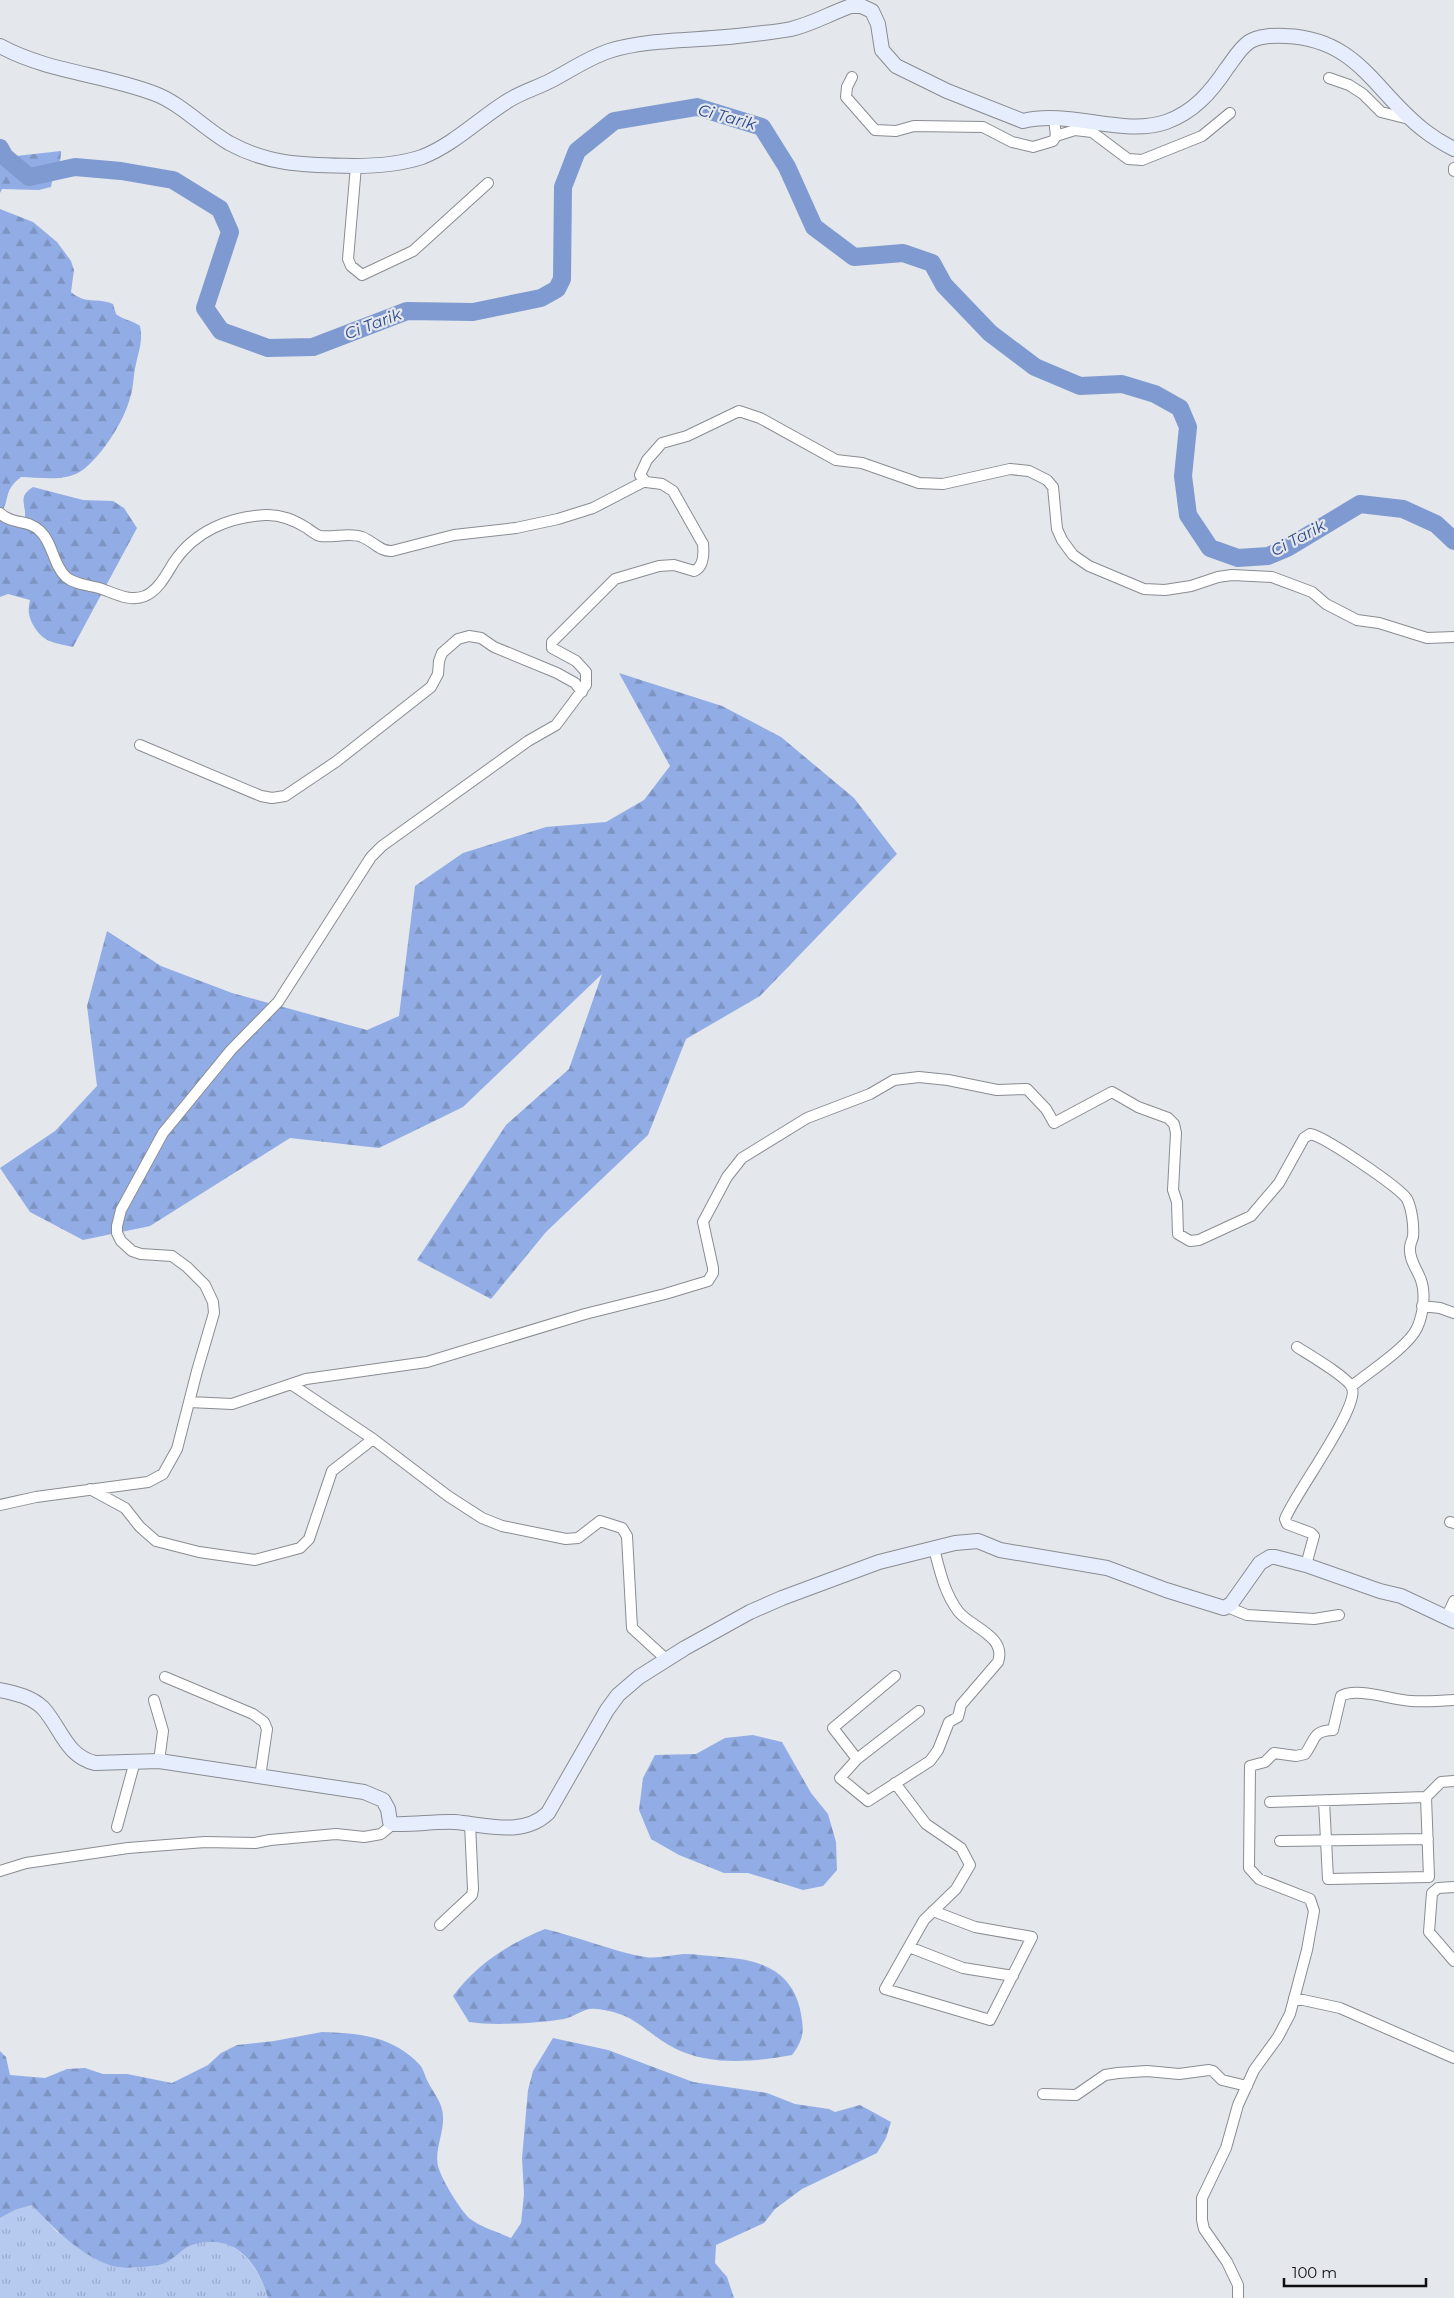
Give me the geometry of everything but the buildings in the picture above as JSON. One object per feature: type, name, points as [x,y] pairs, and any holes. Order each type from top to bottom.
[{"type":"street","points":[[0,46],[17,55],[54,68],[115,80],[157,94],[222,138],[257,156],[282,163],[313,166],[356,166],[411,160],[438,150],[508,101],[551,81],[584,62],[612,50],[782,30],[812,22],[851,6],[867,8],[872,11],[878,24],[884,54],[896,66],[988,108],[1023,121],[1034,118],[1072,118],[1130,126],[1163,123],[1192,110],[1208,94],[1236,55],[1250,41],[1277,35],[1298,36],[1319,41],[1343,52],[1367,71],[1424,131],[1454,149]]},
{"type":"street","points":[[852,77],[846,90],[848,101],[875,130],[896,131],[914,126],[983,127],[1023,146],[1033,147],[1053,141],[1056,136],[1054,119]]},
{"type":"street","points":[[1329,78],[1349,85],[1362,94],[1381,112],[1404,118],[1406,113]]},
{"type":"street","points":[[983,127],[988,108]]},
{"type":"street","points":[[1056,136],[1074,130],[1092,132],[1128,160],[1142,160],[1202,136],[1230,113]]},
{"type":"street","points":[[356,166],[348,259],[351,266],[362,275],[413,251],[488,183]]},
{"type":"street","points":[[645,481],[640,475],[655,448],[662,443],[687,436],[739,411],[760,418],[836,460],[862,463],[919,483],[944,484],[1010,470],[1029,471],[1047,480],[1053,487],[1057,529],[1062,540],[1073,555],[1089,566],[1144,589],[1165,590],[1192,586],[1218,577],[1232,575],[1272,577],[1312,592],[1326,604],[1357,620],[1379,623],[1427,638],[1454,636]]},
{"type":"street","points":[[0,513],[10,521],[28,524],[40,530],[55,555],[59,567],[68,579],[120,596],[135,598],[147,596],[158,586],[174,562],[202,533],[222,524],[266,514],[282,516],[296,521],[320,536],[360,536],[383,550],[392,551],[454,535],[516,528],[558,519],[593,508],[645,481],[662,484],[673,491],[703,544],[702,562],[696,571],[674,565],[658,566],[615,579],[552,642],[552,648],[576,661],[584,668],[587,681],[582,692],[553,727],[528,741],[382,846],[371,857],[278,1002],[231,1050],[169,1125],[144,1166],[121,1210],[117,1226],[117,1233],[121,1241],[132,1251],[141,1254],[172,1256],[187,1267],[205,1285],[213,1302],[212,1322],[177,1449],[163,1474],[148,1482],[36,1496],[0,1505]]},
{"type":"street","points":[[140,745],[261,796],[272,798],[285,796],[337,761],[431,687],[438,674],[439,661],[442,654],[458,639],[469,636],[481,638],[494,647],[557,673],[575,683],[582,692]]},
{"type":"street","points":[[189,1402],[232,1404],[306,1379],[427,1362],[585,1314],[708,1281],[713,1274],[713,1268],[703,1222],[727,1177],[742,1158],[807,1118],[870,1094],[894,1080],[904,1077],[948,1080],[997,1090],[1027,1090],[1046,1109],[1054,1123],[1112,1092],[1138,1107],[1168,1118],[1175,1128],[1173,1190],[1177,1202],[1178,1234],[1194,1241],[1250,1216],[1258,1210],[1279,1183],[1304,1138],[1310,1134],[1314,1134],[1388,1182],[1407,1199],[1412,1221],[1413,1237],[1410,1248],[1414,1266],[1422,1280],[1422,1306],[1416,1329],[1405,1343],[1352,1386]]},
{"type":"street","points":[[1422,1306],[1440,1308],[1454,1313]]},
{"type":"street","points":[[1297,1347],[1352,1386],[1353,1398],[1323,1456],[1289,1508],[1285,1519],[1288,1524],[1314,1536],[1306,1565]]},
{"type":"street","points":[[291,1384],[373,1440],[448,1496],[494,1524],[566,1539],[578,1538],[600,1521],[622,1528],[627,1536],[632,1628],[667,1660]]},
{"type":"street","points":[[90,1489],[125,1508],[140,1527],[156,1541],[199,1552],[255,1560],[264,1559],[300,1548],[309,1539],[332,1471],[373,1440]]},
{"type":"street","points":[[0,1871],[26,1863],[128,1848],[205,1842],[255,1843],[336,1834],[364,1836],[381,1834],[393,1824],[440,1822],[513,1828],[528,1825],[543,1818],[553,1806],[597,1726],[618,1695],[639,1677],[750,1612],[782,1598],[892,1558],[955,1543],[978,1541],[1000,1550],[1107,1568],[1166,1590],[1220,1607],[1228,1606],[1247,1615],[1314,1619],[1339,1615]]},
{"type":"street","points":[[919,1711],[857,1759],[840,1778],[868,1801],[930,1761],[938,1750],[949,1722],[958,1716],[961,1705],[995,1667],[1000,1656],[996,1643],[962,1616],[955,1607],[945,1590],[934,1549]]},
{"type":"street","points":[[1228,1606],[1264,1559],[1275,1557],[1306,1565],[1380,1591],[1401,1596],[1450,1619],[1454,1601]]},
{"type":"street","points":[[857,1759],[833,1728],[895,1676]]},
{"type":"street","points":[[165,1677],[253,1714],[264,1722],[267,1729],[260,1777]]},
{"type":"street","points":[[0,1690],[13,1692],[30,1699],[42,1708],[62,1739],[82,1758],[95,1763],[159,1761],[353,1790],[375,1795],[386,1804],[390,1822],[393,1824]]},
{"type":"street","points":[[1238,2298],[1238,2285],[1231,2270],[1204,2228],[1201,2207],[1208,2183],[1226,2148],[1238,2106],[1254,2070],[1278,2037],[1290,2014],[1307,1950],[1314,1911],[1310,1899],[1260,1879],[1249,1868],[1250,1766],[1265,1762],[1274,1753],[1296,1756],[1305,1754],[1316,1734],[1322,1730],[1333,1730],[1341,1696],[1346,1693],[1364,1693],[1413,1702],[1454,1700]]},
{"type":"street","points":[[154,1700],[163,1731],[159,1761]]},
{"type":"street","points":[[117,1827],[135,1761]]},
{"type":"street","points":[[1270,1802],[1426,1797],[1441,1782],[1454,1781]]},
{"type":"street","points":[[896,1784],[926,1824],[962,1848],[970,1865],[956,1889],[933,1911],[924,1920],[885,1988],[948,2009],[990,2020],[1032,1937],[976,1927],[933,1911]]},
{"type":"street","points":[[1324,1800],[1328,1879],[1429,1877],[1426,1797]]},
{"type":"street","points":[[440,1925],[472,1895],[470,1824]]},
{"type":"street","points":[[1280,1841],[1428,1839]]},
{"type":"street","points":[[1454,1887],[1438,1888],[1432,1893],[1429,1932],[1454,1961]]},
{"type":"street","points":[[908,1947],[963,1968],[1013,1976]]},
{"type":"street","points":[[1294,1998],[1340,2008],[1454,2057]]},
{"type":"street","points":[[1043,2094],[1076,2095],[1105,2075],[1130,2072],[1179,2074],[1209,2070],[1213,2071],[1222,2080],[1247,2086]]},
{"type":"green space","points":[[0,147],[16,156],[61,151],[60,161],[51,187],[39,190],[2,189],[0,193]]},
{"type":"green space","points":[[0,209],[33,222],[57,242],[71,261],[74,270],[71,292],[87,300],[113,304],[116,314],[140,326],[141,331],[141,341],[127,407],[118,427],[105,446],[84,469],[69,476],[61,478],[21,477],[9,490],[1,513],[24,522],[25,495],[33,487],[83,500],[113,501],[124,508],[137,528],[73,647],[49,641],[36,630],[30,617],[30,600],[8,594],[0,597]]},
{"type":"green space","points":[[619,673],[722,706],[781,737],[854,798],[897,854],[760,996],[686,1039],[648,1135],[546,1232],[491,1299],[417,1260],[506,1125],[569,1069],[602,974],[463,1107],[379,1148],[290,1138],[150,1226],[83,1240],[30,1212],[0,1168],[55,1131],[97,1086],[87,1006],[107,931],[161,966],[232,993],[367,1030],[399,1016],[415,886],[463,853],[546,827],[606,822],[644,800],[670,766]]},
{"type":"green space","points":[[753,1735],[782,1742],[811,1793],[828,1814],[836,1842],[837,1870],[823,1886],[803,1890],[748,1873],[724,1873],[679,1855],[651,1839],[639,1810],[643,1778],[655,1755],[696,1754],[725,1738]]},
{"type":"green space","points":[[545,1929],[645,1957],[683,1954],[734,1958],[747,1960],[771,1969],[781,1975],[795,1995],[802,2022],[802,2033],[799,2043],[792,2055],[748,2061],[733,2061],[704,2058],[676,2049],[631,2019],[610,2011],[588,2009],[568,2018],[542,2022],[503,2024],[469,2022],[453,1996],[472,1974],[494,1956],[518,1941]]},
{"type":"green space","points":[[322,2032],[362,2035],[387,2042],[410,2055],[420,2065],[443,2112],[437,2163],[444,2181],[469,2218],[484,2227],[511,2238],[521,2223],[524,2194],[522,2158],[528,2090],[533,2071],[553,2038],[608,2050],[693,2082],[767,2093],[795,2104],[829,2109],[835,2112],[860,2105],[891,2122],[886,2138],[877,2153],[802,2189],[775,2209],[764,2223],[716,2245],[715,2263],[727,2277],[734,2298],[268,2298],[264,2285],[251,2263],[233,2247],[222,2243],[195,2244],[163,2264],[121,2268],[93,2258],[70,2242],[32,2205],[15,2210],[0,2218],[0,2051],[6,2057],[10,2075],[45,2078],[67,2069],[85,2068],[103,2074],[127,2074],[172,2083],[208,2065],[221,2053],[237,2045],[274,2041]]},
{"type":"green space","points":[[32,2205],[57,2232],[163,2264],[192,2244],[219,2241],[231,2246],[250,2262],[264,2286],[268,2298],[0,2298],[0,2218],[15,2210]]},
{"type":"waterway","name":"Ci Tarik","points":[[0,148],[5,157],[29,177],[75,167],[121,171],[173,180],[220,209],[230,232],[205,308],[221,331],[268,348],[313,347],[407,311],[473,312],[541,298],[557,289],[562,279],[563,187],[577,151],[614,121],[697,107],[762,127],[787,167],[814,227],[854,257],[903,253],[932,263],[944,285],[990,333],[1035,367],[1080,386],[1122,384],[1155,394],[1180,408],[1188,427],[1183,476],[1188,515],[1210,548],[1238,558],[1268,556],[1287,548],[1360,504],[1403,509],[1436,524],[1454,541]]}]
